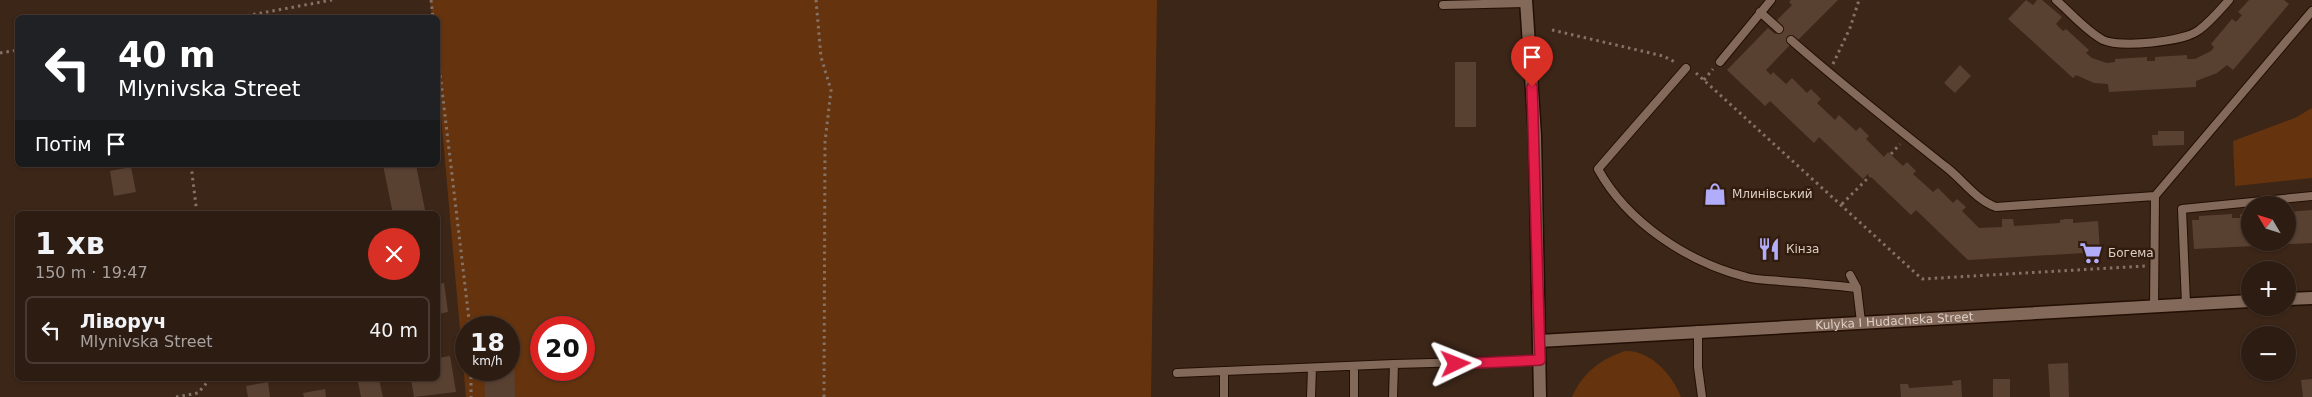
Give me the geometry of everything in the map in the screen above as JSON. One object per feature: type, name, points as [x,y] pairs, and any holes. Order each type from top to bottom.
[{"type":"main road","points":[[1526,2],[1535,136],[1540,397]]},
{"type":"main road","points":[[2296,299],[2312,298]]},
{"type":"main road","name":"Kulyka I Hudacheka Street","points":[[1540,341],[1698,330],[2241,301]]},
{"type":"lane","points":[[1720,62],[1771,0]]},
{"type":"lane","points":[[2056,0],[2103,40],[2123,43],[2181,39],[2198,31],[2229,0]]},
{"type":"lane","points":[[1442,5],[1526,2]]},
{"type":"lane","points":[[2154,307],[2156,265],[2155,196],[2312,11]]},
{"type":"lane","points":[[1760,12],[1779,29]]},
{"type":"lane","points":[[1791,40],[1829,74],[1948,169],[1985,203],[1996,207],[2155,196]]},
{"type":"lane","points":[[1686,68],[1598,169],[1607,186],[1634,216],[1664,239],[1709,264],[1747,278],[1857,288]]},
{"type":"lane","points":[[2186,304],[2182,209],[2312,196]]},
{"type":"lane","points":[[1850,275],[1857,288],[1861,322]]},
{"type":"lane","points":[[1698,330],[1698,367],[1702,397]]},
{"type":"lane","points":[[1177,374],[1394,364],[1540,360]]},
{"type":"lane","points":[[1393,397],[1394,364]]},
{"type":"lane","points":[[1354,366],[1354,397]]},
{"type":"lane","points":[[1311,397],[1312,368]]},
{"type":"lane","points":[[1224,372],[1224,397]]},
{"type":"path","points":[[250,15],[332,0]]},
{"type":"path","points":[[430,0],[432,15]]},
{"type":"path","points":[[816,0],[821,57],[831,90],[825,142],[824,397]]},
{"type":"path","points":[[1829,74],[1850,28],[1858,0]]},
{"type":"path","points":[[1552,30],[1663,56],[1700,76],[1922,279],[2156,265]]},
{"type":"path","points":[[0,52],[15,50]]},
{"type":"path","points":[[440,73],[469,316]]},
{"type":"path","points":[[191,167],[197,211]]},
{"type":"path","points":[[1842,204],[1870,176]]},
{"type":"path","points":[[176,397],[198,393],[208,381]]},
{"type":"path","points":[[471,381],[471,397]]},
{"type":"shaded area","points":[[430,0],[1157,0],[1151,397],[466,397],[465,381],[520,381],[520,316],[459,316],[440,104],[440,15],[432,15]]},
{"type":"shaded area","points":[[2312,108],[2312,178],[2235,186],[2233,141],[2295,118]]},
{"type":"shaded area","points":[[1625,351],[1643,355],[1659,365],[1672,380],[1681,397],[1572,397],[1581,381],[1593,368]]},
{"type":"building","points":[[1791,0],[1838,0],[1797,41],[1793,38],[1788,43],[1790,45],[1766,70],[1771,75],[1773,72],[1786,84],[1792,78],[1807,93],[1811,89],[1821,99],[1817,103],[1835,120],[1839,115],[1856,131],[1860,127],[1869,136],[1866,139],[1884,157],[1888,152],[1903,166],[1907,162],[1916,171],[1913,174],[1933,192],[1938,188],[1953,203],[1957,199],[1966,207],[1962,211],[1979,228],[2002,227],[2002,219],[2013,219],[2014,226],[2060,223],[2060,220],[2066,219],[2073,219],[2073,223],[2098,221],[2100,252],[1968,260],[1916,210],[1911,215],[1868,174],[1863,179],[1819,137],[1814,143],[1770,101],[1765,106],[1727,70],[1768,28],[1775,34],[1782,26],[1777,20],[1792,5],[1789,2]]},
{"type":"building","points":[[2026,0],[2033,5],[2037,0],[2042,0],[2062,17],[2056,24],[2063,31],[2066,29],[2089,50],[2086,53],[2092,58],[2107,63],[2115,62],[2115,59],[2147,57],[2147,61],[2155,61],[2155,57],[2187,55],[2187,59],[2195,59],[2211,51],[2214,47],[2211,44],[2232,19],[2236,22],[2242,15],[2238,12],[2249,0],[2284,0],[2289,4],[2233,70],[2227,65],[2217,73],[2196,81],[2196,87],[2109,92],[2108,84],[2094,83],[2076,75],[2073,78],[2008,19]]},
{"type":"building","points":[[1455,62],[1476,62],[1476,127],[1455,127]]},
{"type":"building","points":[[1960,65],[1971,76],[1955,93],[1944,83]]},
{"type":"building","points":[[2158,131],[2184,131],[2184,145],[2153,146],[2152,135],[2158,135]]},
{"type":"building","points":[[131,167],[136,192],[114,196],[110,171]]},
{"type":"building","points":[[383,167],[416,167],[425,210],[392,211]]},
{"type":"building","points":[[2312,210],[2312,243],[2296,244],[2296,211]]},
{"type":"building","points":[[2232,214],[2232,218],[2240,218],[2240,214],[2241,247],[2194,249],[2192,220],[2199,220],[2199,216]]},
{"type":"building","points":[[444,283],[448,312],[440,314],[440,284]]},
{"type":"building","points":[[450,356],[456,392],[414,397],[411,381],[440,381],[440,358]]},
{"type":"building","points":[[2068,363],[2069,397],[2050,397],[2048,364]]},
{"type":"building","points":[[1993,379],[2010,379],[2010,397],[1993,397]]},
{"type":"building","points":[[2312,379],[2312,397],[2303,397],[2301,380]]},
{"type":"building","points":[[1961,380],[1962,397],[1901,397],[1900,384],[1908,384],[1909,388],[1953,385],[1952,381]]},
{"type":"building","points":[[379,381],[383,397],[361,397],[358,382]]},
{"type":"building","points":[[484,381],[515,381],[515,397],[485,397]]},
{"type":"building","points":[[268,382],[270,397],[248,397],[246,386]]},
{"type":"building","points":[[325,389],[326,397],[304,397],[303,393]]},
{"type":"place","name":"Млинівський","points":[[1715,194]]},
{"type":"place","name":"Кінза","points":[[1769,249]]},
{"type":"place","name":"Богема","points":[[2091,253]]},
{"type":"route","points":[[1456,364],[1540,360],[1535,136],[1532,87]]}]
